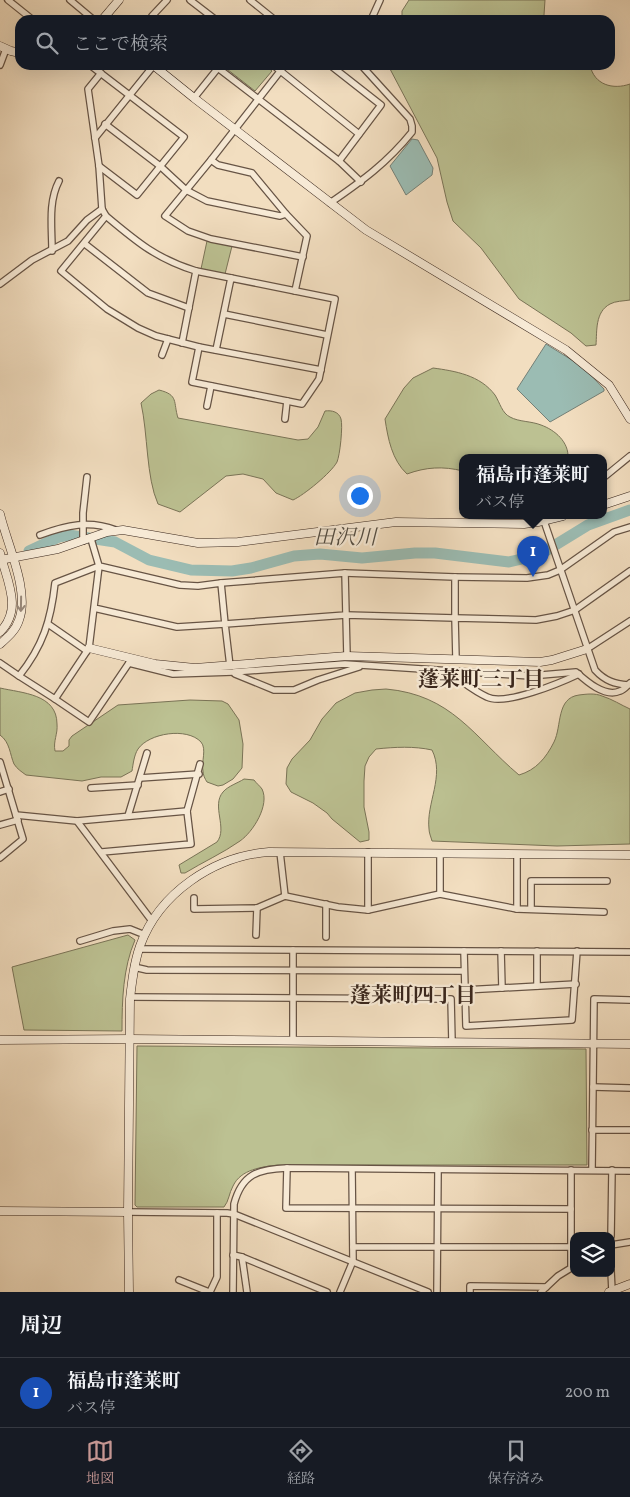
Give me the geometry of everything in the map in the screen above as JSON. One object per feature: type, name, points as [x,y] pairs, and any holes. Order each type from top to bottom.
[{"type":"street","points":[[8,0],[28,15]]},
{"type":"street","points":[[70,0],[88,15]]},
{"type":"street","points":[[106,15],[119,0]]},
{"type":"street","points":[[153,15],[167,0]]},
{"type":"street","points":[[190,0],[210,15]]},
{"type":"street","points":[[250,0],[269,15]]},
{"type":"street","points":[[373,15],[380,0]]},
{"type":"street","points":[[0,65],[3,47],[15,51]]},
{"type":"street","points":[[97,70],[184,137],[137,194],[99,166]]},
{"type":"street","points":[[95,138],[149,70]]},
{"type":"street","points":[[159,70],[366,230],[566,350],[581,361],[609,385],[630,419]]},
{"type":"street","points":[[194,98],[214,70]]},
{"type":"street","points":[[220,70],[339,161],[361,182]]},
{"type":"street","points":[[336,70],[381,105],[339,161]]},
{"type":"street","points":[[330,203],[386,162],[412,132],[410,119],[402,108],[367,70]]},
{"type":"street","points":[[303,257],[226,243],[188,231],[165,216],[281,71],[359,134]]},
{"type":"street","points":[[101,73],[88,89],[99,166],[102,209],[106,216],[148,250],[172,263],[196,271],[335,299],[319,379],[302,404],[192,382],[199,347]]},
{"type":"street","points":[[105,124],[160,166],[186,190],[208,201],[280,216],[286,214]]},
{"type":"street","points":[[211,160],[218,165],[252,173],[306,236],[295,291]]},
{"type":"street","points":[[52,251],[52,201],[59,181]]},
{"type":"street","points":[[0,284],[32,260],[68,241],[86,220],[102,209]]},
{"type":"street","points":[[106,216],[61,271],[107,309],[123,320],[156,336],[199,347],[321,370]]},
{"type":"street","points":[[84,244],[148,293],[188,308]]},
{"type":"street","points":[[182,343],[196,271]]},
{"type":"street","points":[[216,350],[231,278]]},
{"type":"street","points":[[224,314],[327,335]]},
{"type":"street","points":[[162,355],[168,339]]},
{"type":"street","points":[[207,406],[211,386]]},
{"type":"street","points":[[285,419],[287,401]]},
{"type":"street","points":[[607,475],[630,456]]},
{"type":"street","points":[[55,699],[88,650],[99,566],[87,540],[83,524],[87,477]]},
{"type":"street","points":[[607,504],[630,496]]},
{"type":"street","points":[[0,514],[21,592],[22,608],[14,630],[0,644]]},
{"type":"street","points":[[0,632],[8,625],[12,608],[12,596],[1,558],[12,558],[50,551],[107,532],[134,531],[182,542],[212,544],[396,522],[524,524],[551,519]]},
{"type":"street","points":[[544,521],[595,670],[600,676],[616,684],[629,684]]},
{"type":"street","points":[[40,535],[58,528],[83,524],[94,524],[116,531]]},
{"type":"street","points":[[19,676],[42,641],[48,624],[55,583],[99,566],[180,584],[198,586],[345,573],[538,578],[560,570],[614,532],[630,527]]},
{"type":"street","points":[[94,608],[177,627],[346,615],[536,620],[575,610],[630,571]]},
{"type":"street","points":[[345,573],[347,656]]},
{"type":"street","points":[[455,577],[456,659]]},
{"type":"street","points":[[221,583],[231,669]]},
{"type":"street","points":[[231,669],[347,656],[540,662],[587,649],[630,621]]},
{"type":"street","points":[[48,624],[88,650],[130,661],[171,666],[231,669],[345,664],[530,676],[576,672],[591,684],[610,692],[620,692],[629,684]]},
{"type":"street","points":[[0,663],[89,722],[130,661]]},
{"type":"street","points":[[231,669],[274,690],[294,690],[318,680],[363,666]]},
{"type":"street","points":[[446,671],[488,698],[497,699],[516,697],[579,674]]},
{"type":"street","points":[[128,816],[147,753]]},
{"type":"street","points":[[0,762],[23,839],[0,858]]},
{"type":"street","points":[[102,852],[192,844],[187,811],[200,764]]},
{"type":"street","points":[[140,778],[198,774]]},
{"type":"street","points":[[91,788],[138,785]]},
{"type":"street","points":[[0,792],[9,789]]},
{"type":"street","points":[[0,825],[17,817],[78,821],[187,811]]},
{"type":"street","points":[[78,821],[152,921]]},
{"type":"street","points":[[280,852],[285,896]]},
{"type":"street","points":[[129,1292],[128,1212],[131,997],[134,967],[139,948],[152,921],[163,907],[191,880],[229,860],[251,854],[280,852],[630,855]]},
{"type":"street","points":[[368,852],[368,910]]},
{"type":"street","points":[[440,853],[440,894]]},
{"type":"street","points":[[517,854],[517,908]]},
{"type":"street","points":[[531,909],[530,880],[607,881]]},
{"type":"street","points":[[194,898],[194,909],[257,908],[285,896],[338,907],[368,910],[440,894],[517,908],[604,912]]},
{"type":"street","points":[[326,904],[326,937]]},
{"type":"street","points":[[256,934],[257,908]]},
{"type":"street","points":[[80,941],[113,931],[130,929],[145,935]]},
{"type":"street","points":[[139,948],[630,952]]},
{"type":"street","points":[[293,950],[293,1040]]},
{"type":"street","points":[[464,951],[466,1026],[572,1020],[577,951]]},
{"type":"street","points":[[501,951],[502,988]]},
{"type":"street","points":[[537,951],[537,986]]},
{"type":"street","points":[[134,967],[147,970],[464,971]]},
{"type":"street","points":[[464,990],[576,984]]},
{"type":"street","points":[[131,997],[451,999],[452,1042]]},
{"type":"street","points":[[592,1170],[594,999],[630,1000]]},
{"type":"street","points":[[0,1040],[293,1040],[630,1044]]},
{"type":"street","points":[[593,1088],[630,1088]]},
{"type":"street","points":[[592,1130],[630,1130]]},
{"type":"street","points":[[287,1168],[286,1208],[571,1209]]},
{"type":"street","points":[[232,1292],[234,1204],[237,1192],[250,1176],[266,1169],[630,1171]]},
{"type":"street","points":[[340,1292],[353,1261],[352,1169]]},
{"type":"street","points":[[437,1292],[438,1170]]},
{"type":"street","points":[[571,1170],[572,1232]]},
{"type":"street","points":[[611,1232],[612,1170]]},
{"type":"street","points":[[0,1211],[234,1214],[428,1292]]},
{"type":"street","points":[[179,1280],[210,1292],[217,1277],[217,1213]]},
{"type":"street","points":[[615,1244],[630,1242]]},
{"type":"street","points":[[353,1247],[570,1247]]},
{"type":"street","points":[[233,1255],[327,1292]]},
{"type":"street","points":[[242,1257],[246,1292]]},
{"type":"street","points":[[541,1292],[570,1269]]},
{"type":"street","points":[[611,1277],[610,1291],[630,1284]]},
{"type":"street","points":[[470,1292],[470,1286],[546,1287]]},
{"type":"green space","points":[[409,0],[545,0],[544,15],[402,15],[402,11]]},
{"type":"green space","points":[[228,70],[271,70],[272,71],[255,91]]},
{"type":"green space","points":[[391,70],[591,70],[596,77],[605,84],[624,86],[630,84],[630,300],[612,303],[605,307],[599,317],[596,345],[586,346],[571,333],[519,299],[481,248],[453,221],[437,158]]},
{"type":"green space","points":[[207,241],[232,246],[225,274],[201,269]]},
{"type":"green space","points":[[433,368],[475,378],[489,388],[507,415],[517,420],[541,425],[556,433],[564,442],[568,454],[459,454],[459,470],[435,468],[407,474],[394,456],[389,442],[385,419],[404,388],[413,378]]},
{"type":"green space","points":[[159,390],[170,394],[175,403],[178,418],[298,440],[308,439],[318,427],[325,411],[335,412],[339,415],[342,423],[337,462],[317,483],[293,500],[276,493],[263,479],[243,474],[226,476],[180,512],[158,504],[151,481],[141,403]]},
{"type":"green space","points":[[0,688],[37,697],[51,706],[57,724],[55,751],[63,751],[69,746],[69,740],[72,736],[118,705],[190,700],[222,701],[228,704],[239,720],[243,744],[242,768],[233,779],[223,785],[218,786],[207,782],[203,772],[203,745],[195,737],[178,733],[159,736],[143,743],[136,754],[132,771],[121,777],[101,777],[82,781],[26,775],[14,764],[8,745],[0,735]]},
{"type":"green space","points":[[386,689],[428,699],[445,709],[474,732],[519,775],[535,767],[548,753],[556,736],[563,707],[572,697],[597,694],[630,709],[630,844],[557,846],[432,841],[429,819],[436,780],[435,760],[432,750],[404,747],[376,749],[369,757],[365,766],[364,807],[369,840],[360,842],[327,813],[313,803],[291,792],[286,784],[287,768],[292,759],[310,740],[322,719],[336,703],[355,693]]},
{"type":"green space","points":[[244,779],[254,780],[262,789],[264,795],[262,810],[255,825],[245,837],[233,845],[185,873],[181,873],[179,865],[217,842],[221,830],[220,798],[228,788]]},
{"type":"green space","points":[[128,935],[135,940],[126,973],[122,1031],[24,1030],[12,967]]},
{"type":"green space","points":[[137,1046],[586,1049],[587,1165],[278,1165],[252,1170],[241,1176],[233,1186],[224,1207],[137,1207],[135,1205]]},
{"type":"water","points":[[412,139],[418,140],[433,168],[432,175],[406,195],[390,166]]},
{"type":"water","points":[[546,344],[583,367],[604,389],[604,391],[550,422],[517,389]]},
{"type":"waterway","name":"田沢川","points":[[607,518],[630,510]]},
{"type":"waterway","name":"田沢川","points":[[29,551],[59,537],[69,535],[115,542],[149,560],[191,570],[232,571],[251,568],[294,556],[320,554],[362,558],[435,553],[509,562],[539,555],[588,525],[605,519]]},
{"type":"place","name":"福島市蓬莱町","points":[[533,577]]},
{"type":"district","name":"蓬莱町三丁目","points":[[481,680]]},
{"type":"district","name":"蓬莱町四丁目","points":[[413,996]]}]
